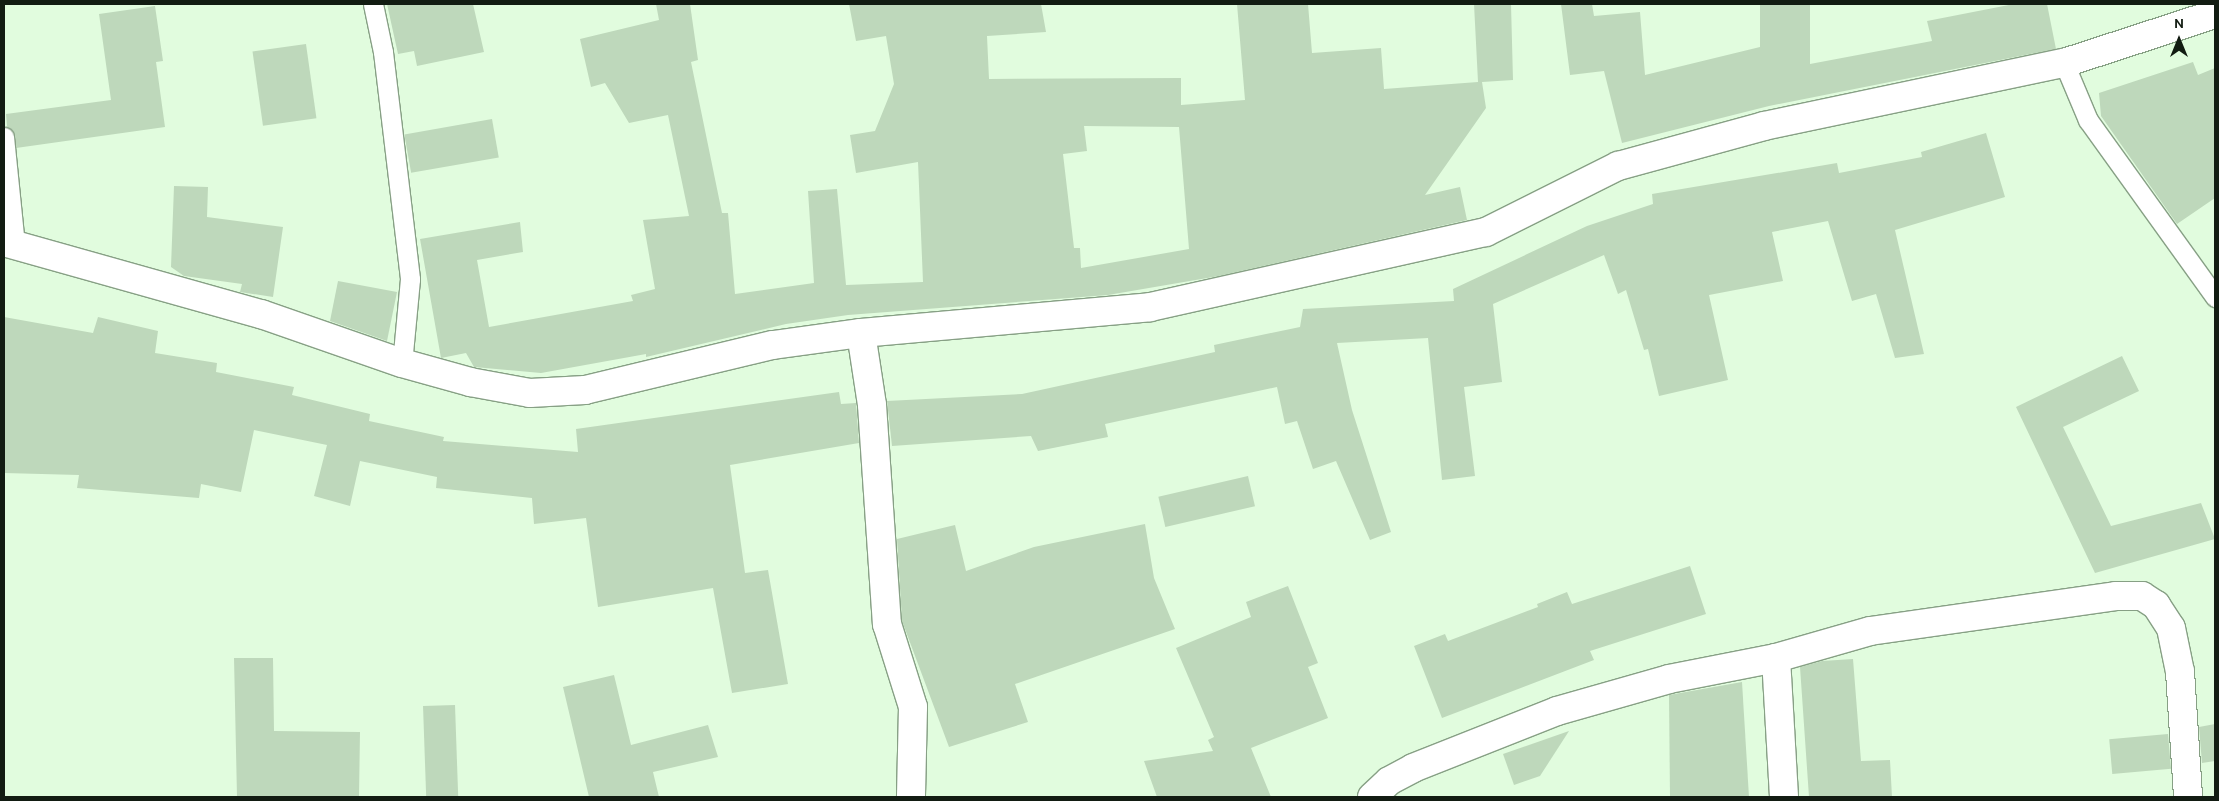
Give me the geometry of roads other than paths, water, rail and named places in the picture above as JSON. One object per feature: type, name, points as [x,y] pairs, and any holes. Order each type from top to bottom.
[{"type":"street","points":[[9,244],[261,314],[402,363],[470,382],[530,393],[585,390],[773,345],[861,333],[1150,307],[1486,232],[1618,166],[1764,126],[2064,63],[2215,14]]},
{"type":"street","points":[[861,333],[872,405],[887,624],[913,707],[910,797]]},
{"type":"street","points":[[1372,797],[1389,781],[1413,768],[1557,711],[1669,679],[1776,658],[1870,631],[2116,596],[2142,596],[2156,606],[2171,628],[2180,672],[2188,797]]},
{"type":"street","points":[[1776,658],[1784,797]]},
{"type":"lane","points":[[373,4],[383,52],[410,279],[402,363]]},
{"type":"lane","points":[[2064,63],[2088,120],[2215,297]]},
{"type":"lane","points":[[4,137],[9,244]]}]
